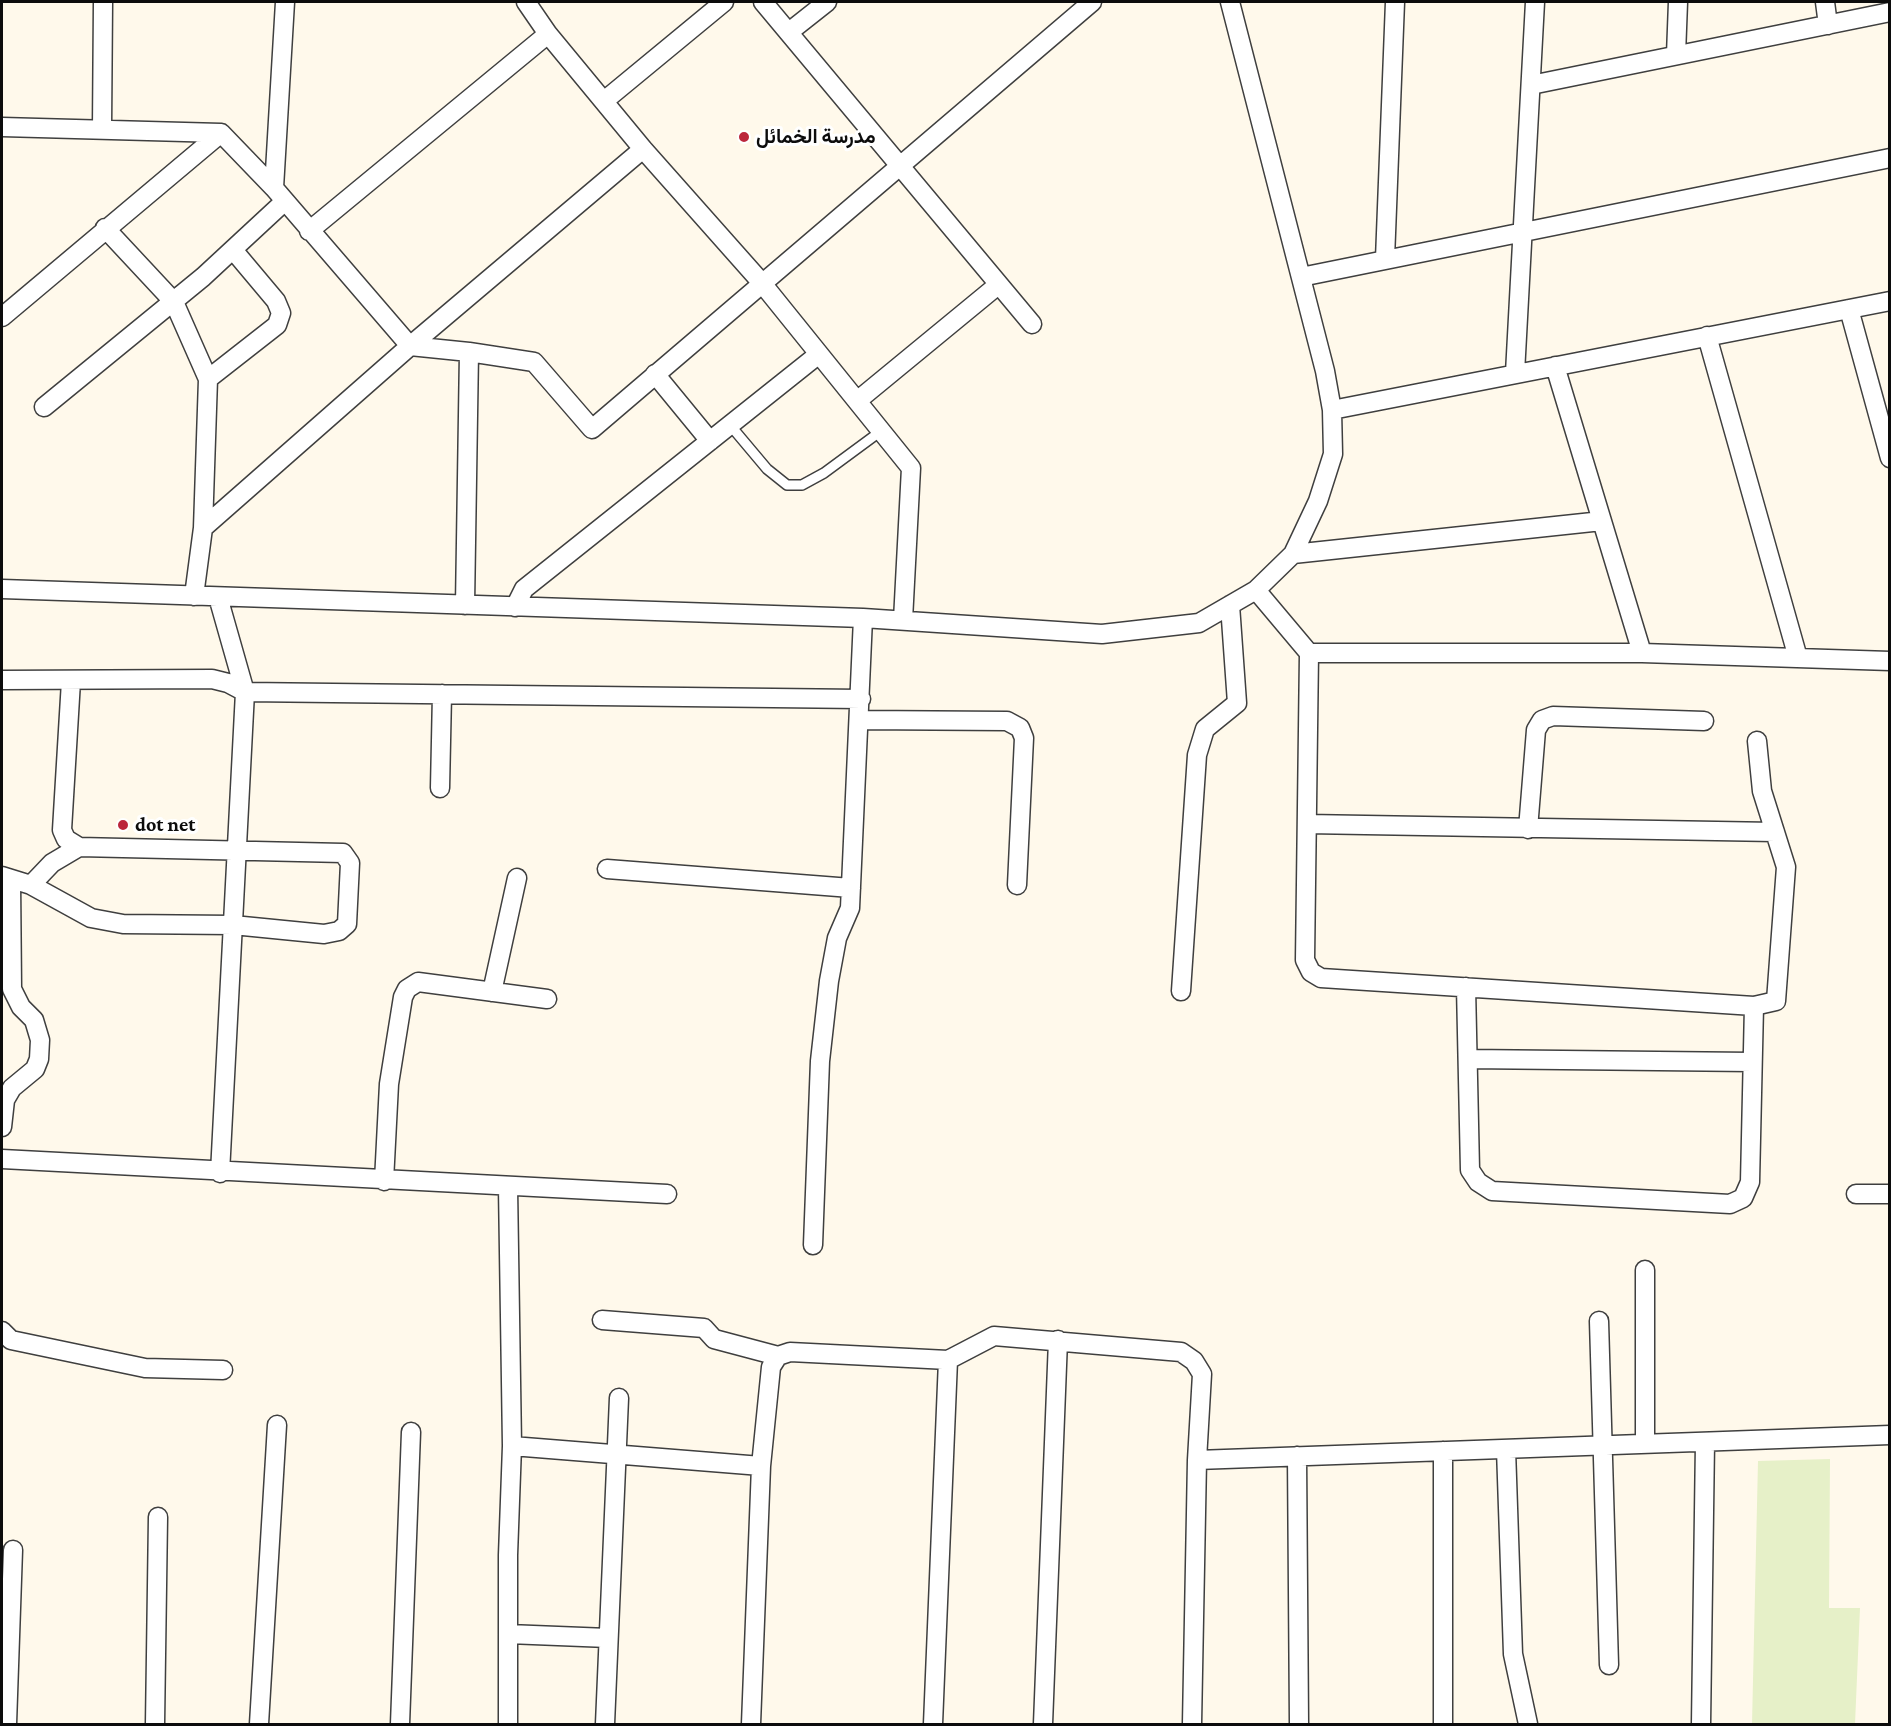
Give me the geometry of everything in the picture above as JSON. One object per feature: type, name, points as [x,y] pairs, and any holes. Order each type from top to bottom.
[{"type":"street","points":[[102,2],[102,128]]},
{"type":"street","points":[[44,407],[234,251],[279,195],[285,2]]},
{"type":"street","points":[[526,2],[548,34],[643,149],[761,282],[911,468],[903,620]]},
{"type":"street","points":[[604,101],[724,2]]},
{"type":"street","points":[[764,2],[1032,324]]},
{"type":"street","points":[[789,32],[827,2]]},
{"type":"street","points":[[2,127],[221,133],[279,195],[410,346],[469,351],[534,362],[592,429],[761,282],[901,168],[1092,2]]},
{"type":"street","points":[[2,589],[862,618],[1102,634],[1199,623],[1256,591],[1293,554],[1318,501],[1333,454],[1332,410],[1301,277],[1230,2]]},
{"type":"street","points":[[1385,260],[1395,2]]},
{"type":"street","points":[[1515,373],[1535,2]]},
{"type":"street","points":[[1676,55],[1678,2]]},
{"type":"street","points":[[1825,2],[1828,25]]},
{"type":"street","points":[[1531,85],[1890,12]]},
{"type":"street","points":[[309,231],[548,34]]},
{"type":"street","points":[[2,317],[105,228],[221,133]]},
{"type":"street","points":[[203,528],[410,346],[643,149]]},
{"type":"street","points":[[1301,277],[1890,158]]},
{"type":"street","points":[[105,228],[174,302],[208,379],[203,528],[194,596]]},
{"type":"street","points":[[208,379],[277,325],[281,313],[276,301],[234,251]]},
{"type":"street","points":[[857,401],[998,285]]},
{"type":"street","points":[[1332,410],[1890,301]]},
{"type":"street","points":[[1849,309],[1890,458]]},
{"type":"street","points":[[1707,336],[1798,658]]},
{"type":"street","points":[[465,605],[469,351]]},
{"type":"street","points":[[515,607],[524,589],[819,354]]},
{"type":"street","points":[[1555,366],[1642,653]]},
{"type":"street","points":[[655,374],[710,441]]},
{"type":"street","points":[[1293,554],[1602,521]]},
{"type":"street","points":[[1256,591],[1309,652],[1305,960],[1311,972],[1321,978],[1754,1006],[1776,1000],[1786,867],[1762,791],[1758,741]]},
{"type":"street","points":[[218,597],[245,692],[220,1173]]},
{"type":"street","points":[[1181,991],[1197,755],[1205,729],[1237,703],[1230,605]]},
{"type":"street","points":[[813,1245],[820,1061],[828,981],[837,938],[850,908],[861,699],[862,618]]},
{"type":"street","points":[[1309,652],[1642,653],[1890,661]]},
{"type":"street","points":[[2,680],[212,679],[228,683],[245,692],[861,699]]},
{"type":"street","points":[[2,1127],[5,1101],[12,1088],[34,1069],[39,1059],[40,1040],[34,1020],[21,1007],[12,989],[6,878],[31,885],[91,918],[123,924],[233,925],[324,934],[339,932],[347,924],[350,863],[343,853],[79,847],[66,839],[62,830],[71,681]]},
{"type":"street","points":[[440,788],[442,694]]},
{"type":"street","points":[[1528,829],[1536,730],[1542,720],[1553,716],[1704,721]]},
{"type":"street","points":[[860,720],[1007,722],[1020,728],[1024,738],[1017,885]]},
{"type":"street","points":[[1307,824],[1774,832]]},
{"type":"street","points":[[31,885],[52,863],[79,847]]},
{"type":"street","points":[[607,869],[851,888]]},
{"type":"street","points":[[492,992],[517,878]]},
{"type":"street","points":[[384,1181],[389,1084],[403,997],[407,989],[418,982],[547,999]]},
{"type":"street","points":[[1466,987],[1470,1170],[1478,1182],[1492,1191],[1730,1204],[1743,1198],[1750,1182],[1754,1006]]},
{"type":"street","points":[[1468,1059],[1752,1062]]},
{"type":"street","points":[[2,1160],[220,1173],[667,1194]]},
{"type":"street","points":[[508,1187],[512,1446],[508,1725]]},
{"type":"street","points":[[1856,1194],[1890,1194]]},
{"type":"street","points":[[1645,1270],[1645,1444]]},
{"type":"street","points":[[602,1320],[704,1328],[714,1339],[778,1356],[790,1352],[948,1360],[994,1336],[1181,1352],[1194,1361],[1202,1374],[1197,1460],[1192,1725]]},
{"type":"street","points":[[1599,1321],[1609,1665]]},
{"type":"street","points":[[2,1331],[11,1340],[146,1368],[223,1370]]},
{"type":"street","points":[[1043,1725],[1058,1340]]},
{"type":"street","points":[[751,1725],[761,1466],[771,1367],[778,1356]]},
{"type":"street","points":[[933,1725],[948,1360]]},
{"type":"street","points":[[605,1725],[619,1398]]},
{"type":"street","points":[[259,1725],[277,1425]]},
{"type":"street","points":[[400,1725],[411,1432]]},
{"type":"street","points":[[1197,1460],[1890,1436]]},
{"type":"street","points":[[1701,1725],[1705,1442]]},
{"type":"street","points":[[512,1446],[761,1466]]},
{"type":"street","points":[[1506,1449],[1513,1654],[1528,1725]]},
{"type":"street","points":[[1443,1451],[1443,1725]]},
{"type":"street","points":[[1297,1456],[1299,1725]]},
{"type":"street","points":[[155,1725],[158,1517]]},
{"type":"street","points":[[7,1725],[13,1550]]},
{"type":"street","points":[[508,1634],[608,1638]]},
{"type":"lane","points":[[730,425],[767,469],[787,485],[802,485],[824,473],[881,431]]},
{"type":"green space","points":[[1830,1459],[1829,1608],[1860,1608],[1855,1724],[1752,1724],[1758,1461]]},
{"type":"place","name":"مدرسة الخمائل","points":[[744,137]]},
{"type":"place","name":"dot net","points":[[123,825]]}]
